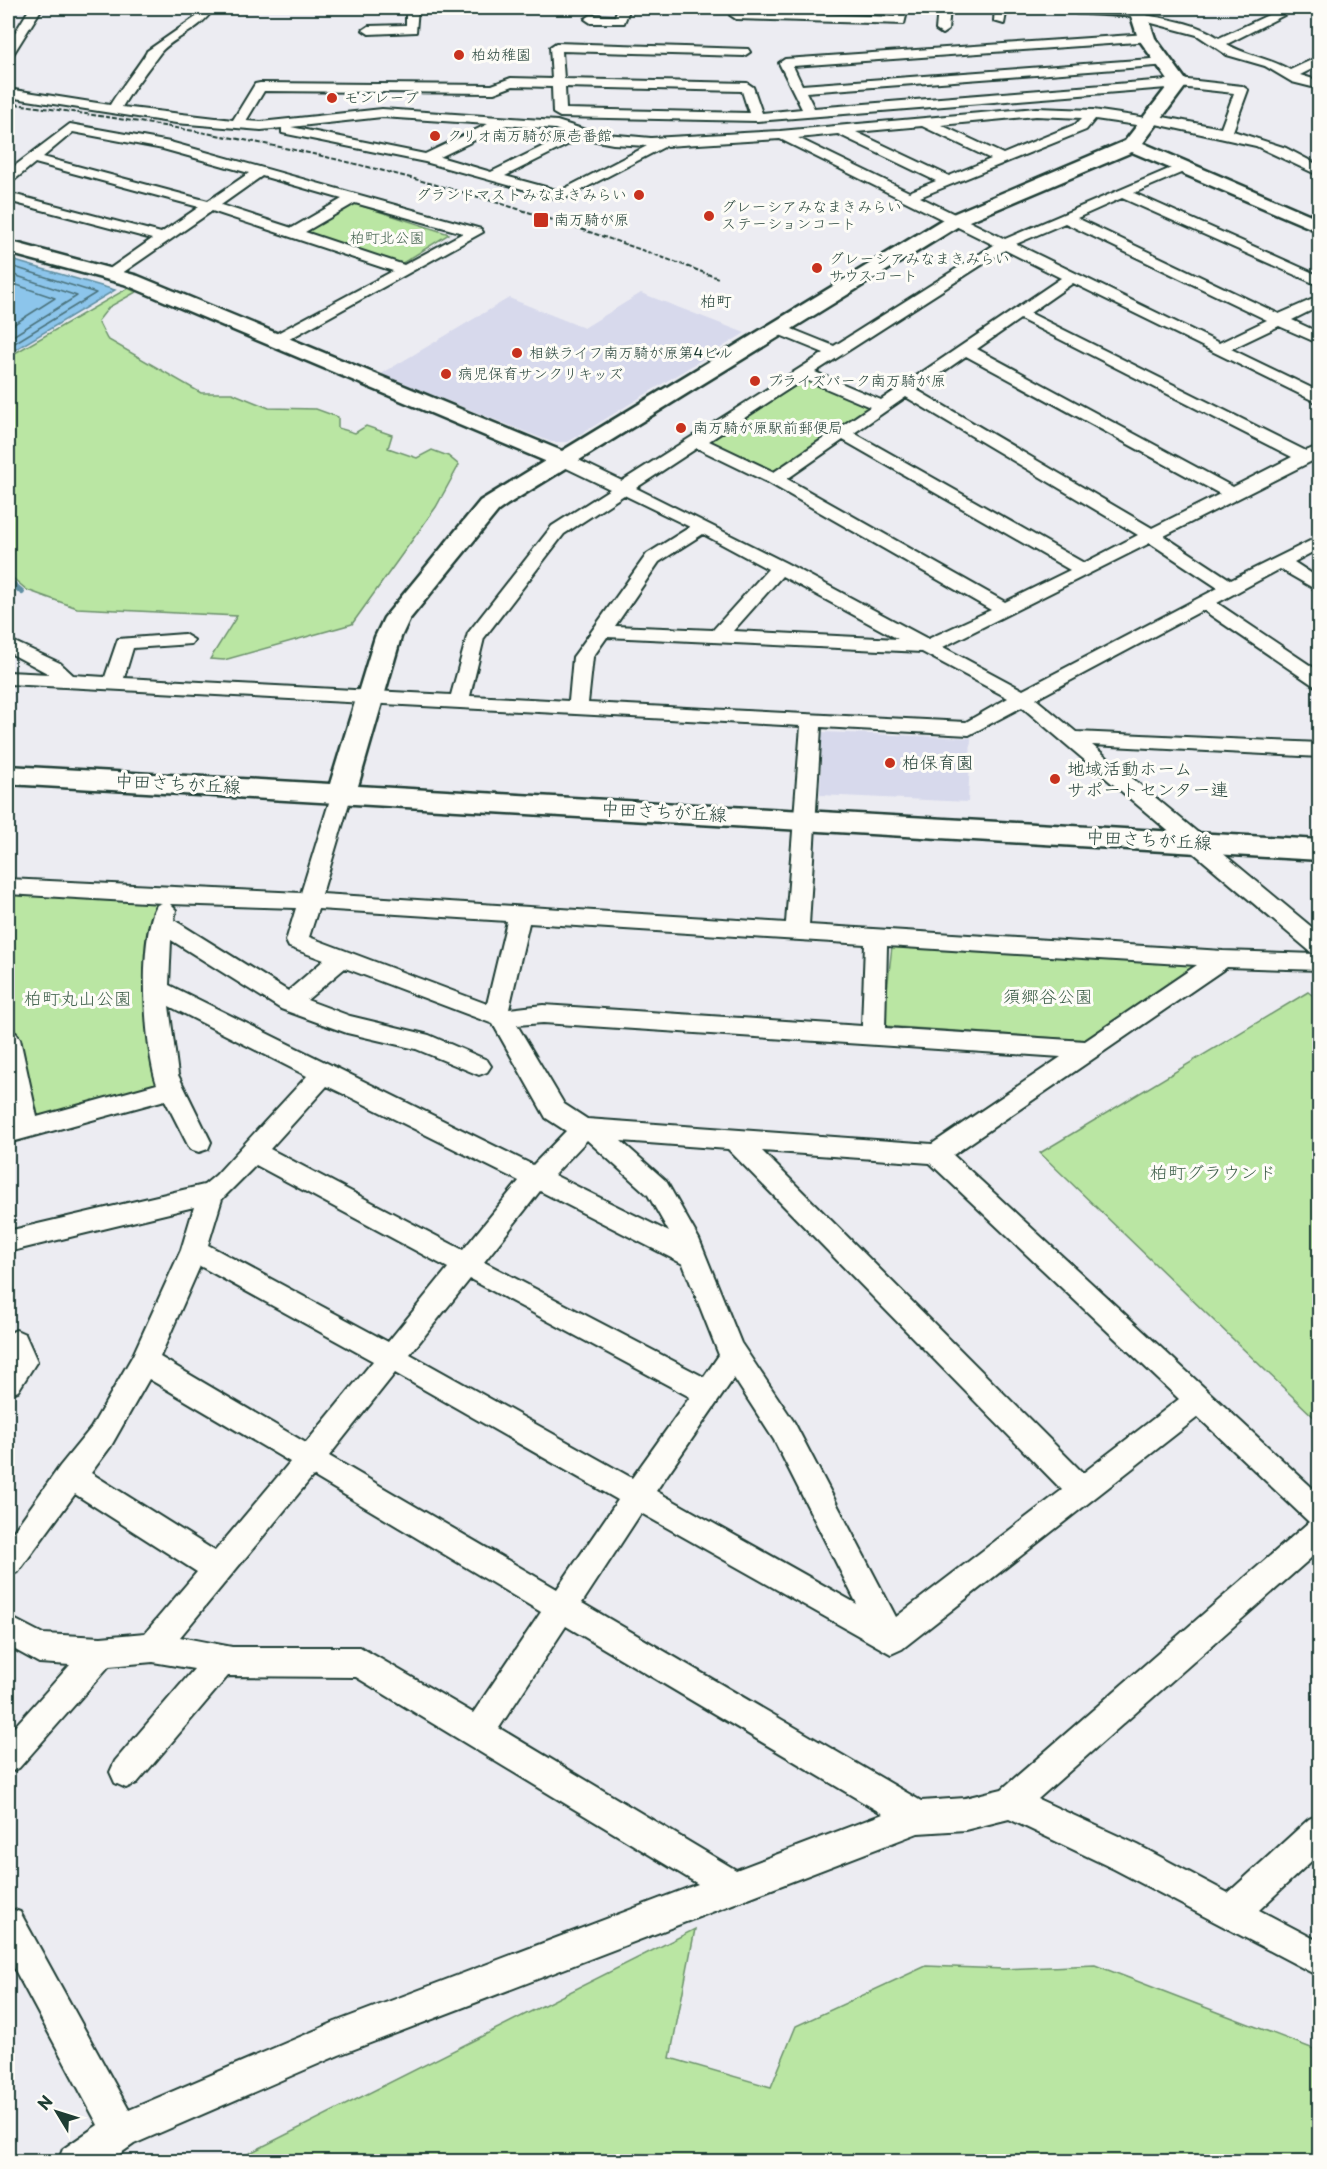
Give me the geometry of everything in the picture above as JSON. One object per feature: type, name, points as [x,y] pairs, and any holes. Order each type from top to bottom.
[{"type":"street","points":[[8,53],[36,8]]},
{"type":"street","points":[[114,109],[133,78],[154,55],[151,54],[201,19],[208,8]]},
{"type":"street","points":[[369,30],[411,29],[412,8]]},
{"type":"street","points":[[591,19],[620,20],[624,8]]},
{"type":"street","points":[[902,8],[900,21],[738,11],[729,36],[746,53],[556,47],[556,83],[560,113],[763,117],[809,111],[1179,82],[1242,90],[1226,133]]},
{"type":"street","points":[[942,30],[944,8]]},
{"type":"street","points":[[1000,21],[1001,8]]},
{"type":"street","points":[[1076,8],[1180,26],[1201,33],[1231,52],[1269,63],[1298,79],[1320,85]]},
{"type":"street","points":[[1217,44],[1292,8]]},
{"type":"street","points":[[809,111],[785,63],[970,50],[1144,19]]},
{"type":"street","points":[[1144,19],[1165,62],[1179,82]]},
{"type":"street","points":[[970,50],[1001,97]]},
{"type":"street","points":[[1292,74],[1320,60]]},
{"type":"street","points":[[796,89],[1165,62]]},
{"type":"street","points":[[237,124],[260,87],[495,88],[511,82],[749,86],[763,117],[781,136],[1320,399]]},
{"type":"street","points":[[1089,1050],[543,1014],[499,1017],[297,941],[388,637],[397,618],[489,506],[562,459],[955,220],[1132,145],[1179,82]]},
{"type":"street","points":[[8,93],[176,119],[261,126],[427,158],[562,195],[664,142]]},
{"type":"street","points":[[261,126],[382,113],[501,123],[557,125],[576,135],[631,143],[781,136],[924,121],[1016,116],[1033,112],[1093,114],[1226,133],[1275,147],[1320,172]]},
{"type":"street","points":[[909,197],[1081,128],[1093,114]]},
{"type":"street","points":[[924,121],[1003,159]]},
{"type":"street","points":[[427,158],[501,123]]},
{"type":"street","points":[[8,178],[70,128],[165,146],[476,232],[276,340]]},
{"type":"street","points":[[840,130],[948,181]]},
{"type":"street","points":[[493,176],[576,135]]},
{"type":"street","points":[[1132,145],[1320,226]]},
{"type":"street","points":[[32,158],[171,193],[405,270]]},
{"type":"street","points":[[459,702],[475,638],[558,530],[1005,244],[1183,167]]},
{"type":"street","points":[[110,275],[259,172]]},
{"type":"street","points":[[1122,193],[1320,282]]},
{"type":"street","points":[[8,197],[164,238]]},
{"type":"street","points":[[294,233],[353,198]]},
{"type":"street","points":[[1065,218],[1320,339]]},
{"type":"street","points":[[8,247],[130,280],[276,340],[562,459],[703,526],[780,567],[1023,698],[1320,947]]},
{"type":"street","points":[[776,479],[1072,277]]},
{"type":"street","points":[[1219,349],[1320,300]]},
{"type":"street","points":[[1019,313],[1312,453]]},
{"type":"street","points":[[776,328],[835,352]]},
{"type":"street","points":[[965,350],[1233,494]]},
{"type":"street","points":[[803,373],[882,406]]},
{"type":"street","points":[[905,390],[1045,468],[1152,535],[1232,589]]},
{"type":"street","points":[[843,433],[1083,570]]},
{"type":"street","points":[[696,441],[776,479],[1005,610]]},
{"type":"street","points":[[601,631],[926,646],[946,640],[1312,453]]},
{"type":"street","points":[[578,707],[583,657],[653,558],[703,526]]},
{"type":"street","points":[[8,678],[969,729],[1023,698],[1320,541]]},
{"type":"street","points":[[1281,562],[1320,587]]},
{"type":"street","points":[[718,636],[780,567]]},
{"type":"street","points":[[1205,603],[1320,681]]},
{"type":"street","points":[[113,683],[125,643],[184,640]]},
{"type":"street","points":[[8,645],[53,667],[68,681]]},
{"type":"street","points":[[797,932],[811,721]]},
{"type":"street","points":[[1072,738],[1320,750]]},
{"type":"street","name":"中田さちが丘線","points":[[8,775],[1320,850]]},
{"type":"street","points":[[8,886],[170,896],[310,900],[1223,959],[1320,962]]},
{"type":"street","points":[[170,896],[161,923],[158,990],[164,1068],[199,1142]]},
{"type":"street","points":[[520,914],[499,1017],[555,1111],[587,1129],[657,1188],[694,1257],[734,1356],[784,1431],[891,1639]]},
{"type":"street","points":[[161,923],[289,1003],[347,1024],[421,1041],[479,1066]]},
{"type":"street","points":[[873,1036],[876,935]]},
{"type":"street","points":[[289,1003],[340,959]]},
{"type":"street","points":[[153,1647],[310,1459],[537,1177],[587,1129],[936,1154],[1223,959]]},
{"type":"street","points":[[158,990],[323,1075],[537,1177],[694,1257]]},
{"type":"street","points":[[8,1039],[17,1131],[173,1089]]},
{"type":"street","points":[[8,1241],[211,1193],[225,1182],[323,1075]]},
{"type":"street","points":[[735,1139],[1082,1491]]},
{"type":"street","points":[[253,1152],[707,1392]]},
{"type":"street","points":[[936,1154],[1320,1514]]},
{"type":"street","points":[[8,1562],[70,1475],[101,1437],[144,1362],[194,1250],[211,1193]]},
{"type":"street","points":[[194,1250],[391,1357],[891,1639]]},
{"type":"street","points":[[8,1345],[16,1342],[23,1361],[8,1383]]},
{"type":"street","points":[[479,1731],[707,1392],[734,1356]]},
{"type":"street","points":[[144,1362],[918,1817]]},
{"type":"street","points":[[891,1639],[1198,1401]]},
{"type":"street","points":[[70,1475],[217,1569]]},
{"type":"street","points":[[76,2162],[121,2131],[335,2039],[918,1817],[965,1814],[1010,1803],[1320,1531]]},
{"type":"street","points":[[8,1630],[39,1648],[101,1652],[153,1647],[222,1660],[360,1662],[479,1731],[734,1887]]},
{"type":"street","points":[[8,1757],[101,1652]]},
{"type":"street","points":[[126,1772],[222,1660]]},
{"type":"street","points":[[1010,1803],[1126,1857],[1320,1960]]},
{"type":"street","points":[[1231,1913],[1320,1830]]},
{"type":"street","points":[[8,1924],[121,2131]]},
{"type":"shaded area","points":[[641,293],[745,333],[568,442],[551,442],[381,374],[509,298],[584,328]]},
{"type":"shaded area","points":[[822,732],[971,738],[968,802],[820,795]]},
{"type":"green space","name":"柏町北公園","points":[[350,202],[449,234],[398,266],[299,233]]},
{"type":"green space","points":[[128,288],[136,292],[109,307],[98,321],[107,339],[201,393],[232,393],[269,408],[316,409],[338,417],[338,428],[355,433],[366,426],[392,435],[388,448],[417,458],[432,450],[448,456],[459,465],[436,507],[352,624],[224,660],[210,659],[237,616],[77,608],[27,590],[8,574],[8,357]]},
{"type":"green space","points":[[806,379],[870,408],[774,471],[710,441]]},
{"type":"green space","name":"柏町丸山公園","points":[[8,893],[163,900],[146,954],[148,999],[161,1086],[38,1118],[8,1003]]},
{"type":"green space","name":"須郷谷公園","points":[[892,946],[1196,965],[1085,1040],[883,1026]]},
{"type":"green space","name":"柏町グラウンド","points":[[1308,992],[1320,1001],[1319,1422],[1040,1153]]},
{"type":"green space","points":[[695,1929],[670,2058],[771,2087],[796,2026],[926,1966],[1004,1969],[1095,1965],[1319,2051],[1319,2161],[234,2161]]},
{"type":"water","points":[[8,259],[115,290],[8,354]]},
{"type":"waterway","points":[[8,580],[22,592]]},
{"type":"railway","points":[[8,103],[199,132],[365,166],[518,209],[718,278]]},
{"type":"place","name":"柏幼稚園","points":[[459,55]]},
{"type":"place","name":"モンレーブ","points":[[332,98]]},
{"type":"place","name":"クリオ南万騎が原壱番館","points":[[435,136]]},
{"type":"place","name":"グランドマストみなまきみらい","points":[[639,195]]},
{"type":"place","name":"グレーシアみなまきみらい ステーションコート","points":[[709,216]]},
{"type":"place","name":"南万騎が原","points":[[541,220]]},
{"type":"place","name":"グレーシアみなまきみらい サウスコート","points":[[817,268]]},
{"type":"place","name":"相鉄ライフ南万騎が原第4ビル","points":[[517,353]]},
{"type":"place","name":"病児保育サンクリキッズ","points":[[446,374]]},
{"type":"place","name":"プライズパーク南万騎が原","points":[[755,381]]},
{"type":"place","name":"南万騎が原駅前郵便局","points":[[681,428]]},
{"type":"place","name":"柏保育園","points":[[890,763]]},
{"type":"place","name":"地域活動ホーム サポートセンター連","points":[[1055,779]]},
{"type":"district","name":"柏町","points":[[716,301]]}]
